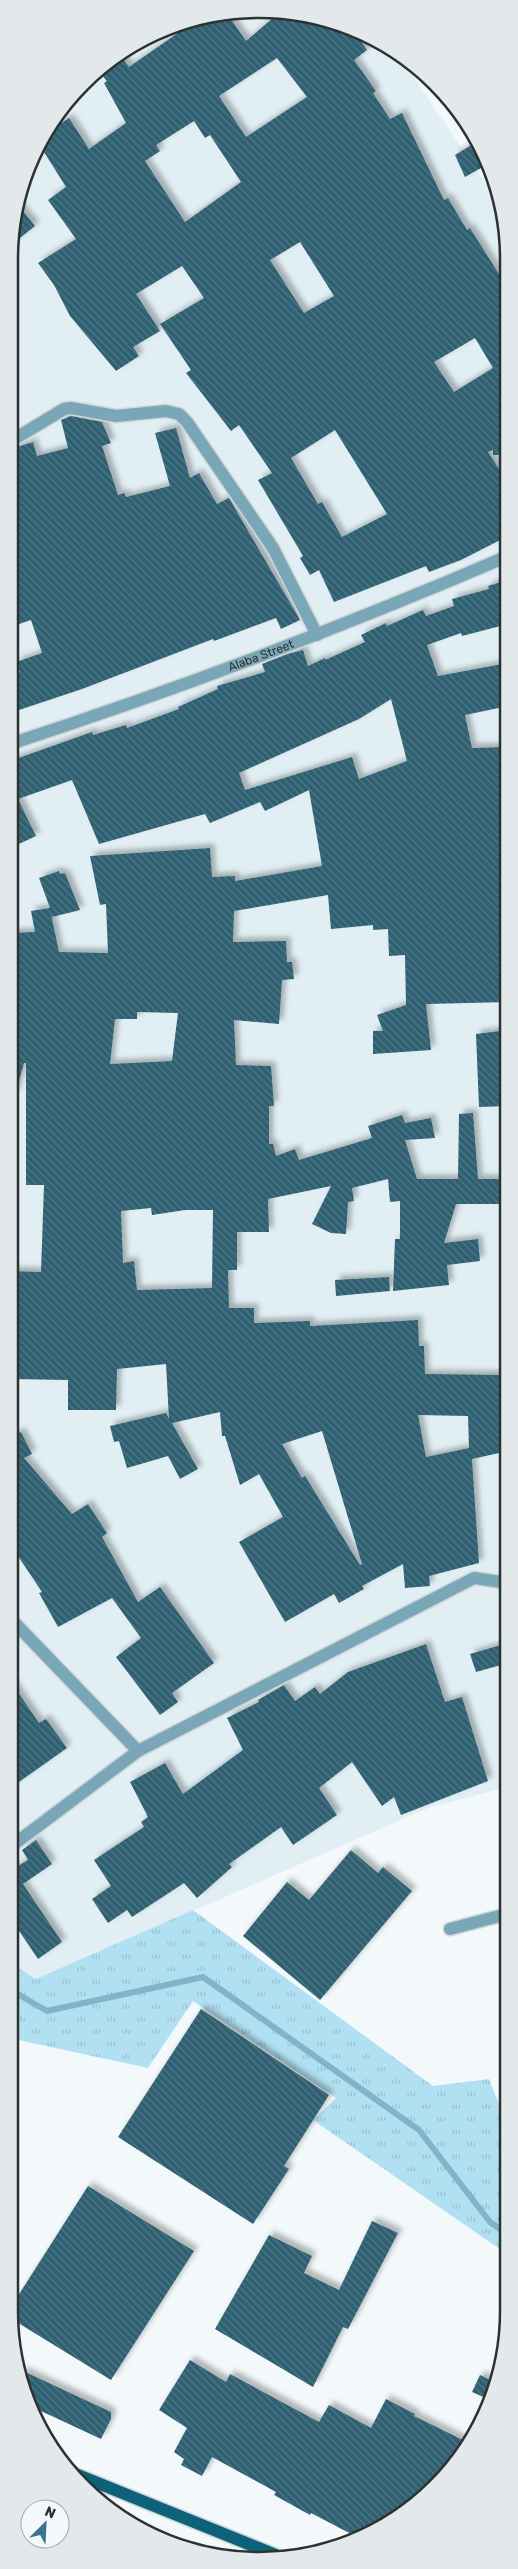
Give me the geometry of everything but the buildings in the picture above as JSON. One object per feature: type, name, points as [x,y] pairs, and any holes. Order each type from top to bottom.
[{"type":"main road","points":[[85,2478],[267,2551]]},
{"type":"street","points":[[18,437],[64,409],[71,408],[116,416],[166,412],[179,414],[187,422],[273,548],[318,635]]},
{"type":"street","name":"Alaba Street","points":[[18,741],[248,662],[500,559]]},
{"type":"street","points":[[18,1841],[138,1750],[474,1578],[500,1582]]},
{"type":"street","points":[[18,1626],[138,1750]]},
{"type":"street","points":[[450,1929],[500,1916]]},
{"type":"shaded area","points":[[243,18],[275,18],[306,22],[337,30],[366,42],[408,69],[491,191],[496,212],[500,243],[500,1789],[428,1808],[36,1980],[18,1968],[18,243],[22,212],[30,181],[42,152],[58,125],[88,88],[125,58],[152,42],[181,30],[212,22]]},
{"type":"green space","points":[[193,1910],[433,2086],[489,2079],[500,2106],[500,2249],[313,2120],[336,2098],[193,2001],[148,2068],[18,2040],[18,1968],[36,1979]]},
{"type":"waterway","points":[[18,1994],[47,2011],[203,1977],[419,2130],[490,2222],[500,2229]]}]
